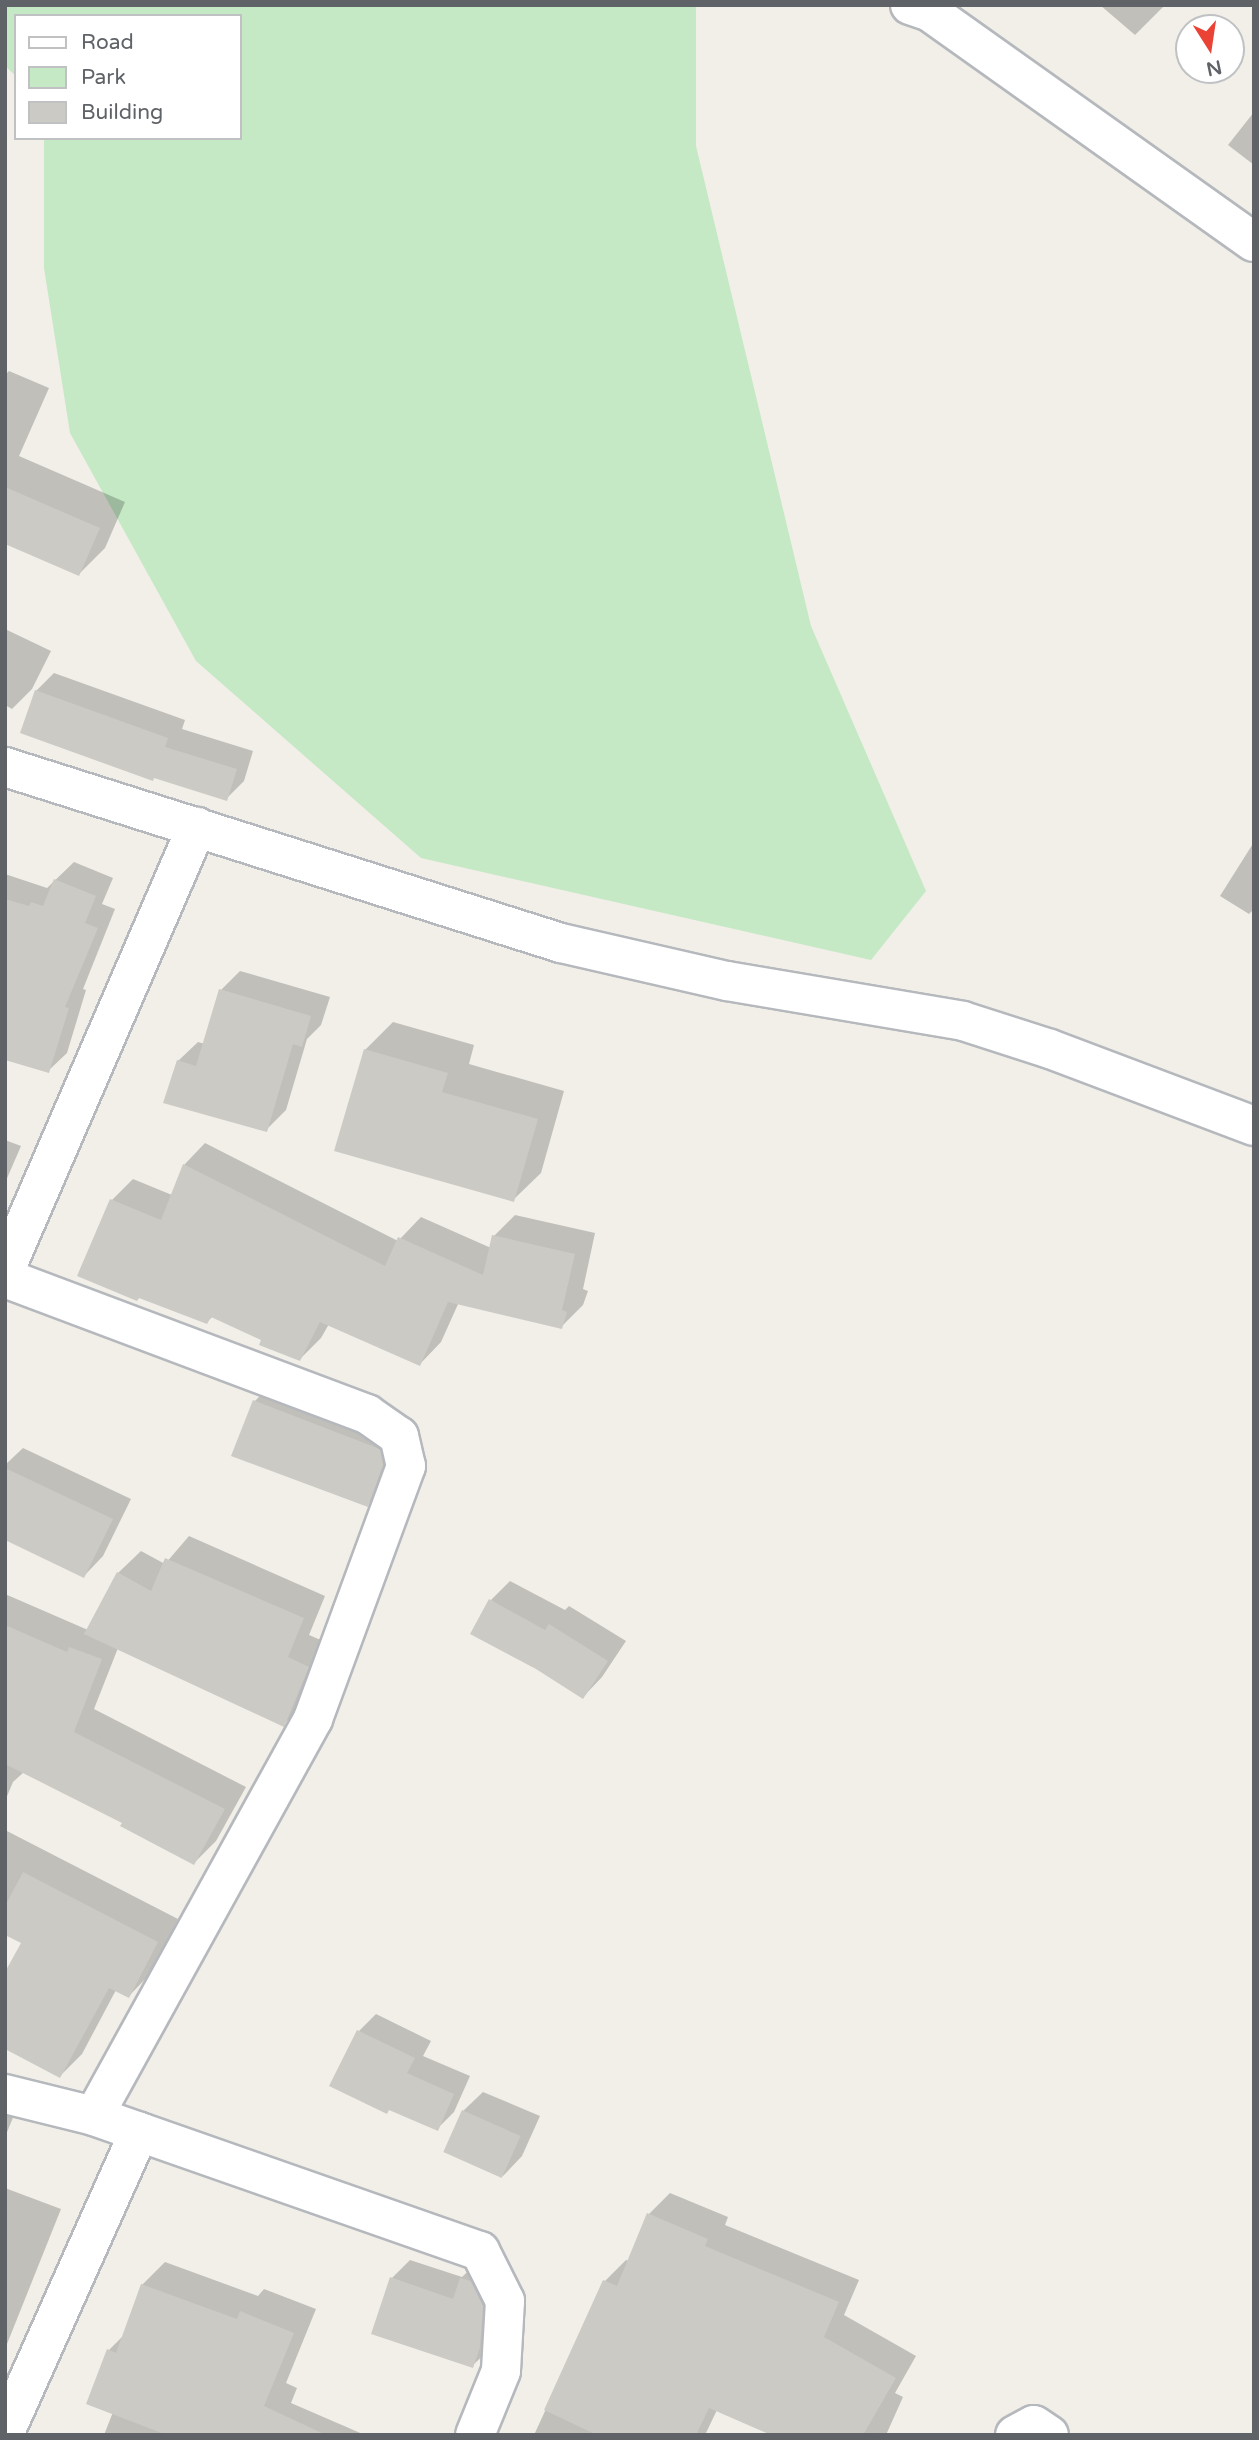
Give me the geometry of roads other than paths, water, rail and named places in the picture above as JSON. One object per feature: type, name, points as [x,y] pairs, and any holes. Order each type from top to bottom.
[{"type":"street","points":[[910,5],[930,12],[1254,242]]},
{"type":"street","points":[[5,767],[561,943],[727,981],[963,1021],[1050,1049],[1254,1126]]},
{"type":"street","points":[[5,1270],[197,827]]},
{"type":"street","points":[[5,1278],[367,1415],[399,1436],[405,1465],[313,1719],[93,2116]]},
{"type":"street","points":[[5,2094],[93,2116],[480,2251],[506,2301],[501,2371],[475,2435]]},
{"type":"street","points":[[5,2432],[139,2132]]},
{"type":"street","points":[[1015,2435],[1034,2425],[1049,2435]]}]
